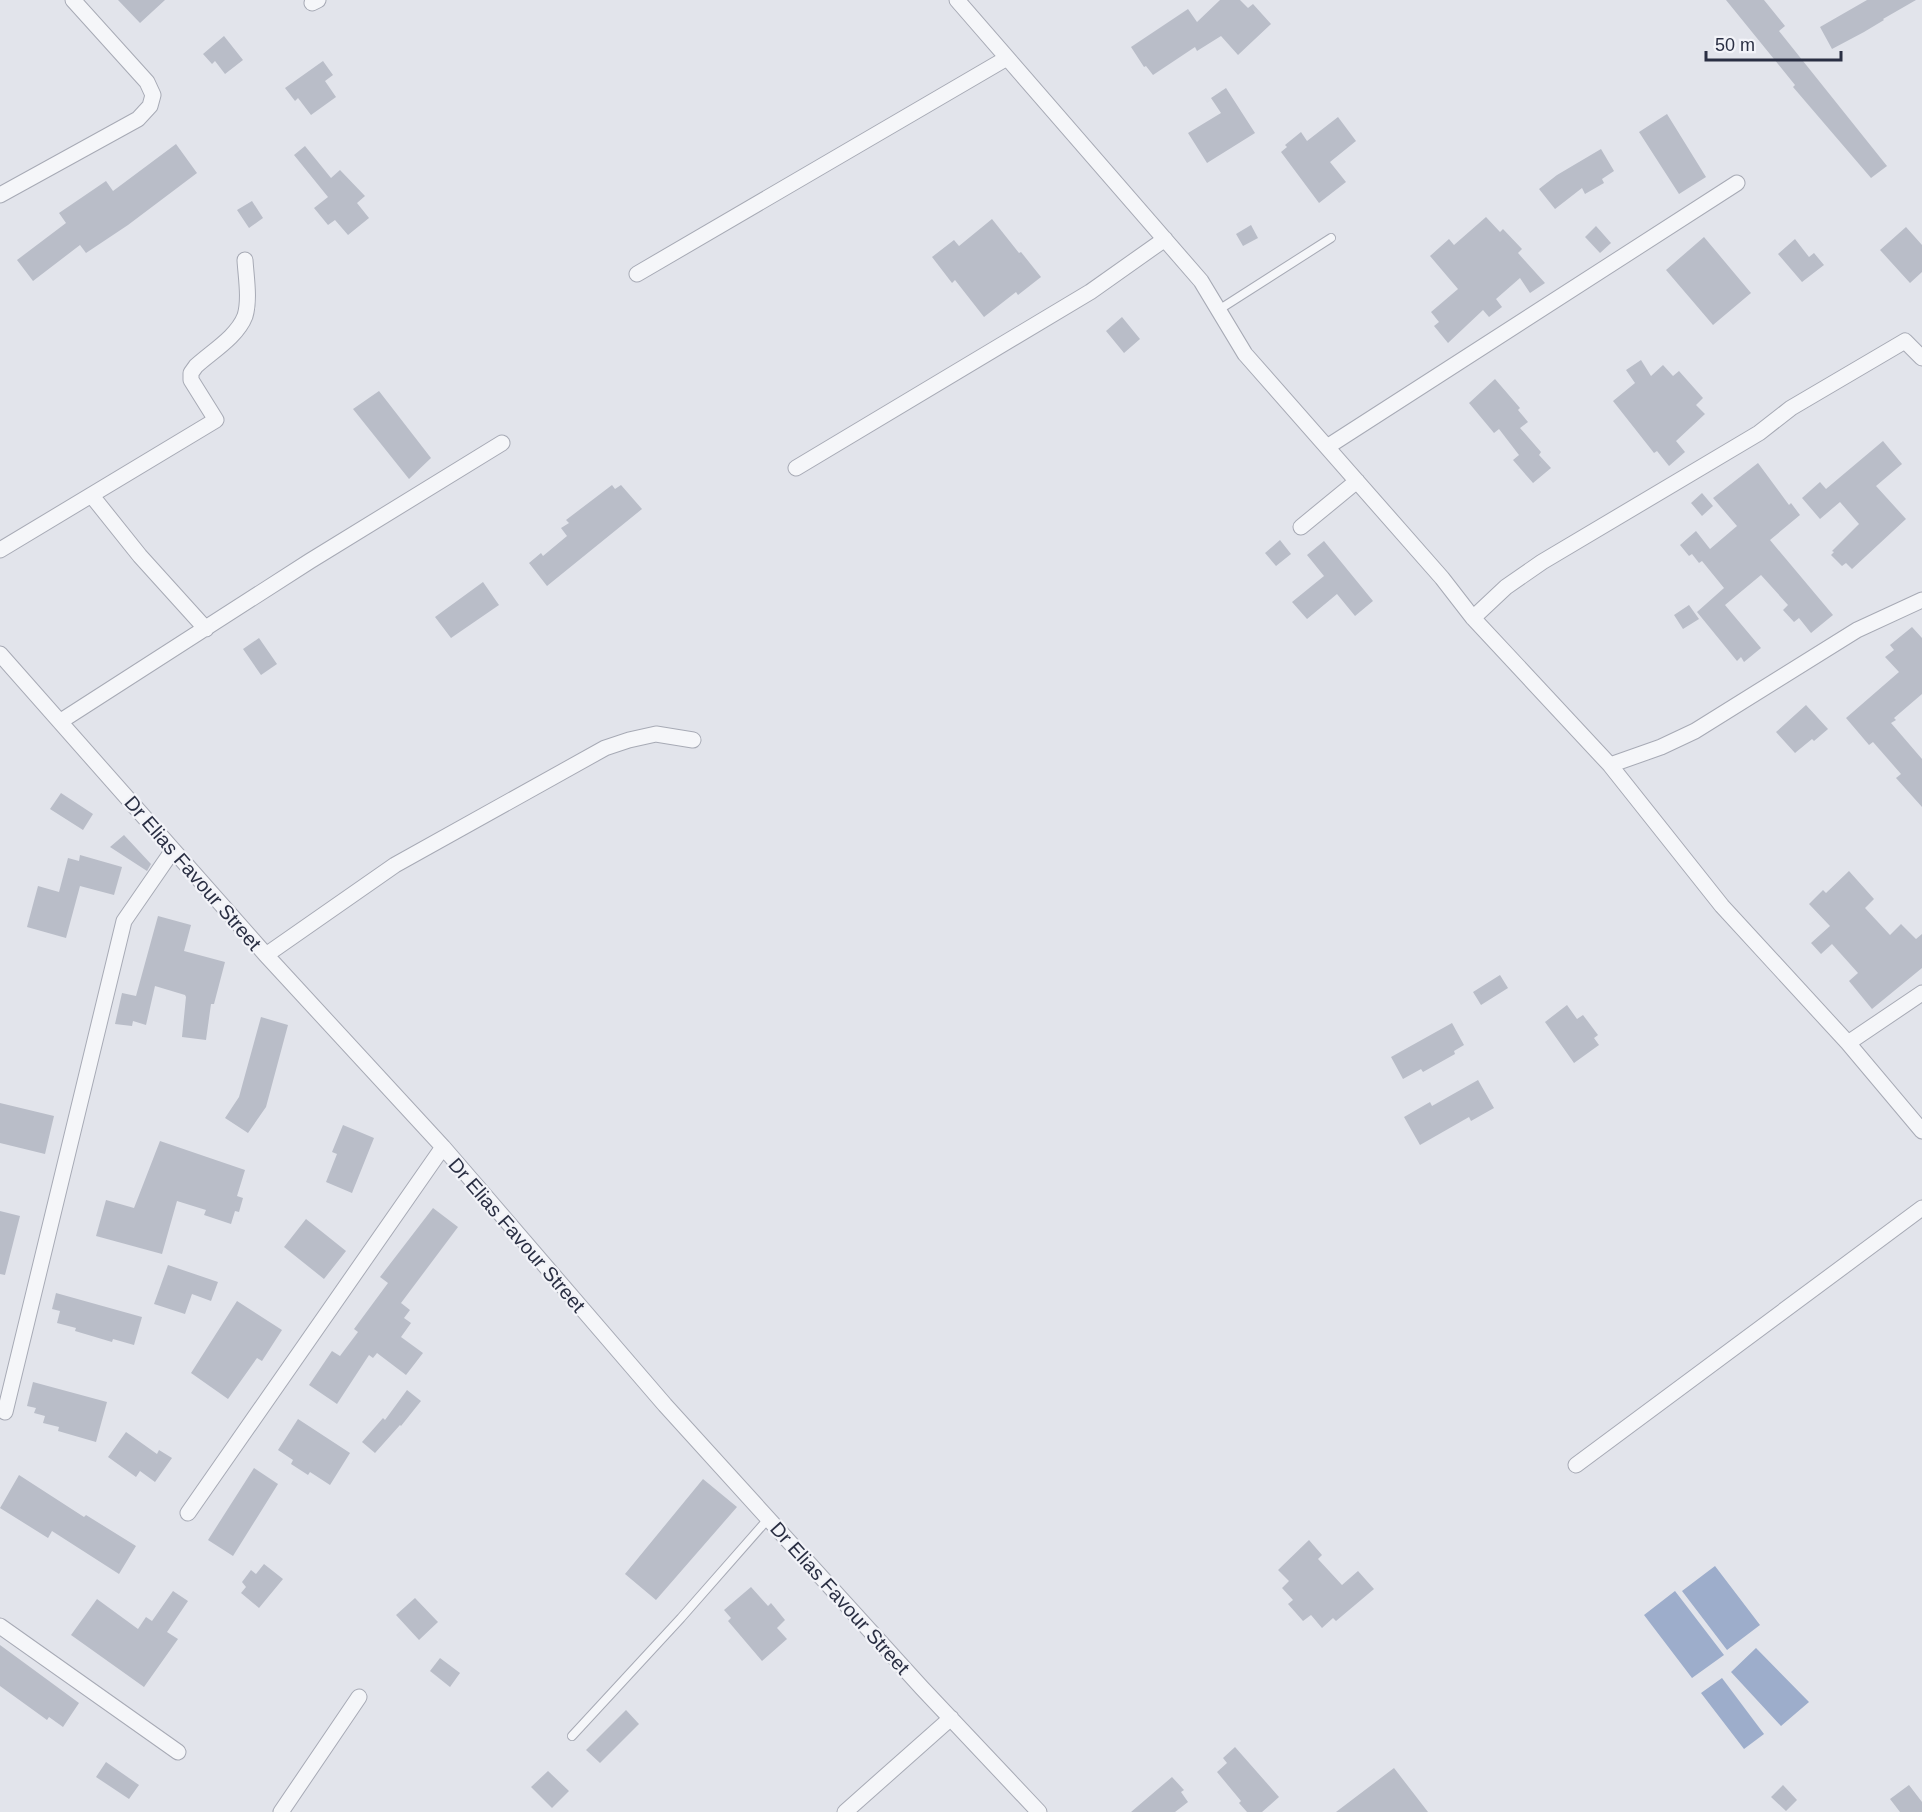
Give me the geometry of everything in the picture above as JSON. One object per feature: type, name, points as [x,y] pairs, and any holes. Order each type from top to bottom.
[{"type":"street","points":[[1,194],[138,119],[150,106],[153,95],[147,82],[72,0]]},
{"type":"street","points":[[957,0],[1201,281],[1220,309],[1245,354],[1442,578],[1473,618],[1610,765],[1722,906],[1848,1043],[1922,1131]]},
{"type":"street","points":[[637,274],[1007,58]]},
{"type":"street","points":[[1327,447],[1737,183]]},
{"type":"street","points":[[796,468],[1090,292],[1165,239]]},
{"type":"street","points":[[0,550],[216,420],[191,380],[191,373],[234,333],[245,316],[247,290],[245,260]]},
{"type":"street","points":[[1473,618],[1506,587],[1542,562],[1759,434],[1791,408],[1905,340],[1922,358]]},
{"type":"street","points":[[61,721],[310,561],[502,443]]},
{"type":"street","points":[[1301,527],[1357,481]]},
{"type":"street","points":[[92,496],[140,556],[206,629]]},
{"type":"street","points":[[1610,765],[1661,747],[1695,731],[1857,630],[1922,600]]},
{"type":"street","name":"Dr Elias Favour Street","points":[[0,654],[266,955],[443,1148],[629,1365],[1039,1812]]},
{"type":"street","points":[[266,955],[395,866],[605,748],[656,734],[693,740]]},
{"type":"street","points":[[5,1412],[124,921],[173,850]]},
{"type":"street","points":[[1848,1043],[1922,993]]},
{"type":"street","points":[[188,1513],[443,1148]]},
{"type":"street","points":[[1576,1465],[1922,1208]]},
{"type":"street","points":[[0,1626],[178,1752]]},
{"type":"street","points":[[280,1812],[359,1697]]},
{"type":"street","points":[[845,1812],[951,1718]]},
{"type":"lane","points":[[1220,309],[1331,238]]},
{"type":"lane","points":[[572,1736],[768,1519]]},
{"type":"water","points":[[1715,1566],[1760,1625],[1727,1650],[1682,1591]]},
{"type":"water","points":[[1675,1591],[1724,1655],[1692,1678],[1644,1615]]},
{"type":"water","points":[[1756,1648],[1809,1702],[1781,1726],[1731,1672]]},
{"type":"water","points":[[1722,1678],[1764,1734],[1744,1749],[1701,1693]]},
{"type":"building","points":[[118,0],[165,0],[140,23]]},
{"type":"building","points":[[1220,0],[1240,0],[1248,8],[1253,4],[1271,24],[1238,55],[1221,36],[1197,51],[1195,47],[1153,75],[1146,66],[1144,67],[1131,47],[1188,9],[1197,22]]},
{"type":"building","points":[[1726,0],[1764,0],[1785,26],[1779,31],[1887,166],[1871,178],[1793,87],[1795,85]]},
{"type":"building","points":[[1867,0],[1916,0],[1832,49],[1820,27]]},
{"type":"building","points":[[224,36],[243,60],[225,74],[215,61],[212,64],[203,54]]},
{"type":"building","points":[[323,61],[333,75],[325,81],[336,97],[311,115],[298,98],[295,101],[285,88]]},
{"type":"building","points":[[1226,88],[1255,133],[1207,163],[1188,133],[1221,113],[1211,98]]},
{"type":"building","points":[[1667,114],[1706,177],[1679,194],[1639,132]]},
{"type":"building","points":[[1338,117],[1356,141],[1330,162],[1346,182],[1319,203],[1281,152],[1287,147],[1285,145],[1301,132],[1307,141]]},
{"type":"building","points":[[176,144],[197,173],[128,225],[86,253],[80,245],[33,281],[17,260],[66,223],[59,213],[106,181],[113,191]]},
{"type":"building","points":[[305,146],[331,178],[340,170],[365,196],[357,203],[369,218],[348,235],[335,220],[328,225],[314,208],[328,197],[294,155]]},
{"type":"building","points":[[1601,149],[1614,171],[1602,179],[1604,183],[1585,194],[1582,188],[1555,209],[1539,189],[1557,175]]},
{"type":"building","points":[[252,201],[263,218],[249,228],[237,210]]},
{"type":"building","points":[[1486,217],[1500,232],[1503,229],[1522,249],[1518,253],[1545,283],[1530,293],[1520,278],[1496,299],[1502,307],[1489,317],[1483,310],[1448,343],[1434,326],[1439,322],[1431,312],[1458,289],[1430,256],[1449,239],[1454,245]]},
{"type":"building","points":[[992,219],[1041,277],[1018,295],[1016,292],[984,317],[955,280],[952,283],[932,257],[954,240],[959,246]]},
{"type":"building","points":[[1251,225],[1258,238],[1243,246],[1236,234]]},
{"type":"building","points":[[1596,226],[1611,243],[1600,253],[1585,237]]},
{"type":"building","points":[[1906,227],[1922,245],[1922,272],[1910,283],[1880,250]]},
{"type":"building","points":[[1704,237],[1751,293],[1713,325],[1666,270]]},
{"type":"building","points":[[1795,239],[1809,257],[1814,253],[1824,265],[1802,282],[1778,254]]},
{"type":"building","points":[[1122,317],[1140,339],[1124,353],[1106,331]]},
{"type":"building","points":[[1641,360],[1651,376],[1663,365],[1673,376],[1679,371],[1703,398],[1696,405],[1705,414],[1676,441],[1685,452],[1669,466],[1657,451],[1654,453],[1613,401],[1635,383],[1626,370]]},
{"type":"building","points":[[1495,379],[1520,408],[1518,410],[1528,422],[1520,428],[1541,452],[1539,455],[1551,468],[1533,483],[1513,460],[1519,455],[1499,429],[1494,433],[1469,403]]},
{"type":"building","points":[[379,391],[431,458],[409,479],[353,409]]},
{"type":"building","points":[[1883,441],[1902,464],[1876,486],[1906,519],[1852,569],[1846,563],[1842,566],[1831,555],[1834,552],[1832,551],[1859,524],[1840,502],[1820,519],[1802,498],[1820,482],[1826,489]]},
{"type":"building","points":[[1758,463],[1789,505],[1791,503],[1800,515],[1770,540],[1833,615],[1811,633],[1799,618],[1794,622],[1783,610],[1788,605],[1761,575],[1725,605],[1761,648],[1744,662],[1741,657],[1737,661],[1697,612],[1724,588],[1702,561],[1699,563],[1692,554],[1689,556],[1680,545],[1696,531],[1710,549],[1737,526],[1713,498]]},
{"type":"building","points":[[612,485],[615,489],[621,485],[642,509],[547,586],[529,563],[541,553],[543,556],[567,536],[561,528],[569,523],[566,520]]},
{"type":"building","points":[[1702,493],[1713,506],[1702,516],[1691,503]]},
{"type":"building","points":[[1280,540],[1291,554],[1276,566],[1265,553]]},
{"type":"building","points":[[1324,541],[1373,601],[1355,616],[1337,594],[1307,619],[1292,602],[1324,576],[1307,555]]},
{"type":"building","points":[[483,582],[499,605],[451,638],[435,617]]},
{"type":"building","points":[[1689,605],[1699,619],[1683,629],[1674,615]]},
{"type":"building","points":[[1912,627],[1922,638],[1922,694],[1891,723],[1922,759],[1922,807],[1896,778],[1901,774],[1873,742],[1869,745],[1846,718],[1899,672],[1885,657],[1894,650],[1890,645]]},
{"type":"building","points":[[259,638],[277,664],[261,675],[243,649]]},
{"type":"building","points":[[1806,705],[1828,729],[1795,753],[1776,732]]},
{"type":"building","points":[[61,793],[93,814],[83,830],[50,809]]},
{"type":"building","points":[[124,835],[151,864],[147,871],[110,847]]},
{"type":"building","points":[[80,855],[122,867],[114,895],[80,886],[66,938],[27,927],[38,886],[59,892],[68,858],[79,861]]},
{"type":"building","points":[[1849,871],[1874,899],[1865,908],[1890,935],[1901,924],[1916,939],[1922,934],[1922,968],[1872,1009],[1849,981],[1858,973],[1832,944],[1821,954],[1811,943],[1830,926],[1809,904],[1823,890],[1826,893]]},
{"type":"building","points":[[158,916],[191,925],[184,951],[225,962],[214,1004],[211,1004],[206,1040],[182,1037],[185,995],[155,986],[146,1025],[133,1021],[132,1026],[115,1024],[122,993],[136,996]]},
{"type":"building","points":[[1500,975],[1508,988],[1481,1005],[1473,992]]},
{"type":"building","points":[[1567,1005],[1577,1019],[1583,1015],[1598,1035],[1594,1038],[1599,1045],[1574,1063],[1545,1022]]},
{"type":"building","points":[[261,1017],[288,1025],[266,1107],[248,1133],[225,1118],[239,1097]]},
{"type":"building","points":[[1452,1023],[1464,1045],[1454,1051],[1455,1054],[1423,1072],[1421,1069],[1403,1079],[1391,1057]]},
{"type":"building","points":[[1478,1080],[1494,1108],[1471,1121],[1469,1117],[1420,1145],[1404,1117],[1430,1102],[1432,1106]]},
{"type":"building","points":[[0,1103],[54,1116],[45,1154],[0,1143]]},
{"type":"building","points":[[343,1125],[374,1138],[352,1193],[326,1182],[337,1154],[332,1152]]},
{"type":"building","points":[[160,1141],[245,1170],[237,1196],[243,1198],[239,1212],[235,1211],[231,1224],[204,1215],[206,1210],[177,1201],[162,1254],[96,1236],[106,1200],[134,1208]]},
{"type":"building","points":[[433,1208],[458,1227],[401,1303],[410,1310],[404,1318],[411,1323],[401,1337],[423,1353],[406,1375],[377,1353],[373,1358],[369,1355],[337,1404],[309,1385],[332,1351],[340,1356],[358,1332],[354,1329],[388,1283],[380,1277]]},
{"type":"building","points":[[0,1211],[20,1216],[5,1275],[0,1274]]},
{"type":"building","points":[[306,1219],[346,1251],[324,1279],[284,1247]]},
{"type":"building","points":[[168,1265],[218,1282],[211,1301],[192,1294],[185,1314],[154,1304]]},
{"type":"building","points":[[56,1293],[142,1317],[134,1345],[113,1339],[112,1342],[57,1323],[60,1311],[52,1309]]},
{"type":"building","points":[[237,1301],[282,1330],[262,1361],[257,1358],[228,1399],[191,1373]]},
{"type":"building","points":[[33,1382],[107,1402],[96,1442],[58,1431],[59,1427],[43,1423],[45,1416],[34,1413],[36,1408],[27,1406]]},
{"type":"building","points":[[407,1390],[421,1401],[375,1453],[362,1442],[383,1418],[385,1420]]},
{"type":"building","points":[[298,1419],[350,1453],[330,1485],[310,1472],[308,1475],[291,1464],[293,1460],[278,1450]]},
{"type":"building","points":[[126,1432],[157,1454],[159,1450],[172,1458],[155,1482],[140,1471],[136,1477],[108,1457]]},
{"type":"building","points":[[254,1468],[278,1484],[233,1556],[208,1540]]},
{"type":"building","points":[[19,1475],[84,1517],[86,1515],[136,1546],[119,1574],[52,1531],[48,1538],[0,1508]]},
{"type":"building","points":[[703,1479],[737,1507],[656,1600],[625,1574]]},
{"type":"building","points":[[1309,1540],[1322,1555],[1318,1559],[1342,1585],[1358,1571],[1374,1589],[1336,1621],[1333,1618],[1322,1628],[1311,1615],[1303,1621],[1288,1604],[1293,1600],[1282,1588],[1289,1581],[1278,1570]]},
{"type":"building","points":[[264,1564],[283,1579],[259,1608],[241,1593],[246,1587],[242,1582],[251,1570],[256,1574]]},
{"type":"building","points":[[751,1587],[768,1606],[771,1603],[785,1620],[777,1628],[787,1639],[762,1661],[728,1621],[731,1618],[724,1610]]},
{"type":"building","points":[[173,1591],[188,1601],[167,1632],[178,1639],[144,1687],[71,1635],[97,1599],[138,1629],[146,1617],[152,1621]]},
{"type":"building","points":[[415,1598],[438,1622],[419,1640],[396,1615]]},
{"type":"building","points":[[0,1645],[79,1703],[63,1727],[49,1717],[47,1720],[0,1686]]},
{"type":"building","points":[[440,1658],[460,1673],[450,1687],[430,1671]]},
{"type":"building","points":[[626,1710],[639,1724],[600,1763],[586,1750]]},
{"type":"building","points":[[1235,1747],[1279,1797],[1262,1812],[1247,1812],[1217,1772],[1227,1763],[1223,1758]]},
{"type":"building","points":[[106,1762],[139,1785],[129,1799],[96,1777]]},
{"type":"building","points":[[1394,1768],[1428,1812],[1336,1812]]},
{"type":"building","points":[[548,1771],[569,1791],[552,1808],[531,1787]]},
{"type":"building","points":[[1172,1777],[1184,1790],[1181,1792],[1188,1802],[1175,1812],[1131,1812]]},
{"type":"building","points":[[1783,1785],[1797,1800],[1786,1811],[1771,1797]]},
{"type":"building","points":[[1909,1785],[1922,1802],[1922,1812],[1900,1812],[1890,1799]]}]
